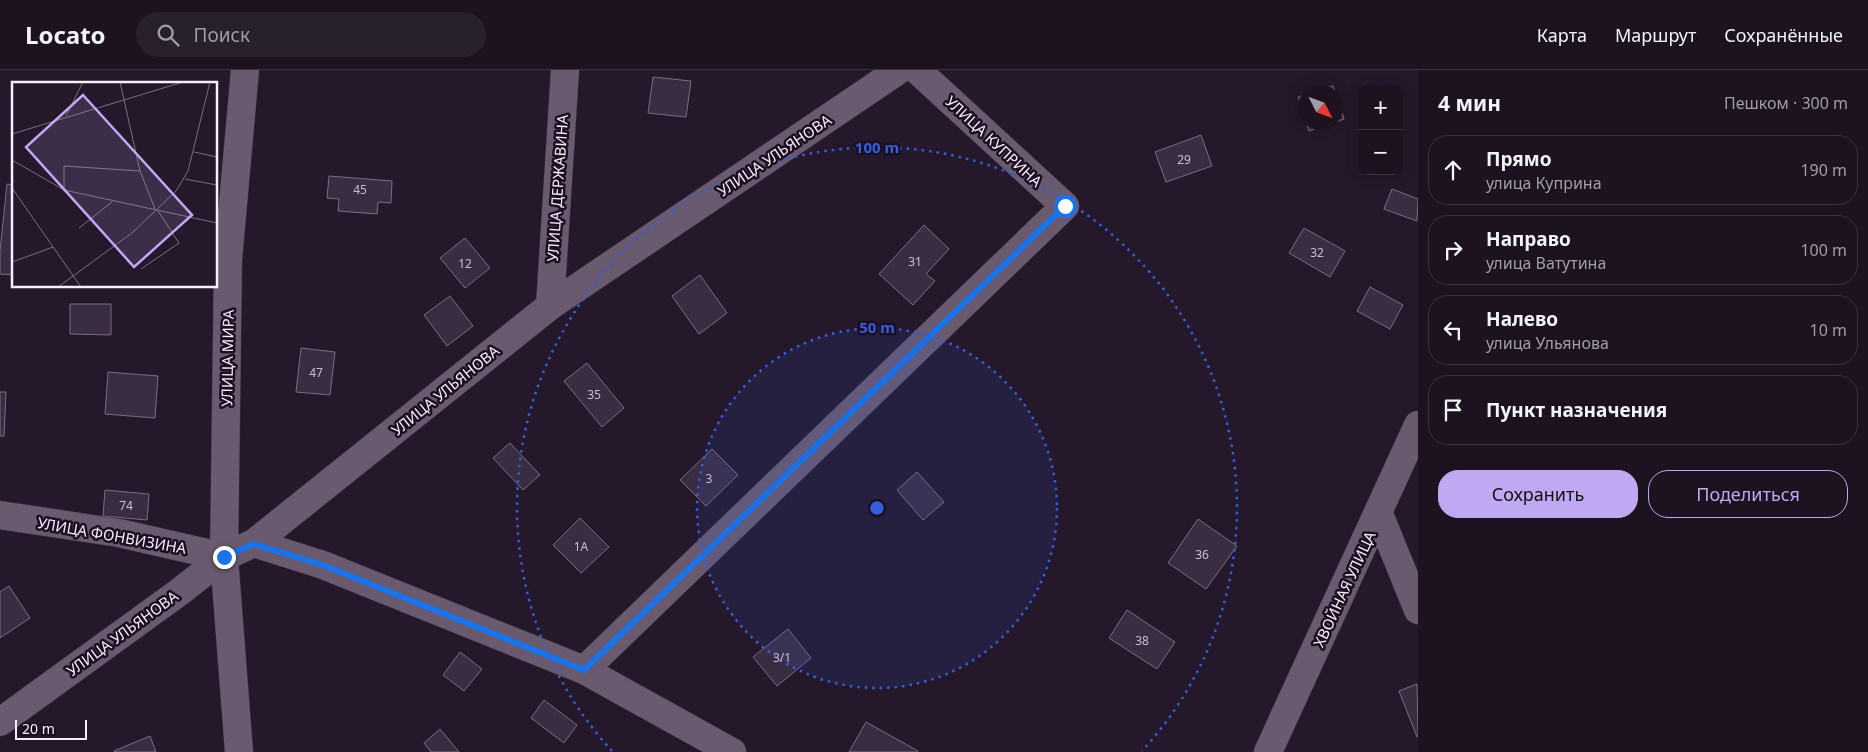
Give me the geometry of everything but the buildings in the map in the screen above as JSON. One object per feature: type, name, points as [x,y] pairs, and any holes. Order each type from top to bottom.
[{"type":"street","name":"УЛИЦА МИРА","points":[[239,752],[224,557],[228,260],[245,70]]},
{"type":"street","name":"УЛИЦА ДЕРЖАВИНА","points":[[550,306],[565,70]]},
{"type":"street","name":"УЛИЦА УЛЬЯНОВА","points":[[0,722],[224,557],[254,544],[550,306],[899,70]]},
{"type":"street","name":"УЛИЦА КУПРИНА","points":[[584,670],[1065,206],[917,70]]},
{"type":"street","name":"ХВОЙНАЯ УЛИЦА","points":[[1268,752],[1418,425]]},
{"type":"street","points":[[1378,514],[1418,610]]},
{"type":"street","name":"УЛИЦА ФОНВИЗИНА","points":[[0,515],[119,532],[224,557]]},
{"type":"street","points":[[254,544],[323,565],[584,670],[732,752]]},
{"type":"route","points":[[224,557],[254,544],[323,565],[584,670],[1065,206]]}]
